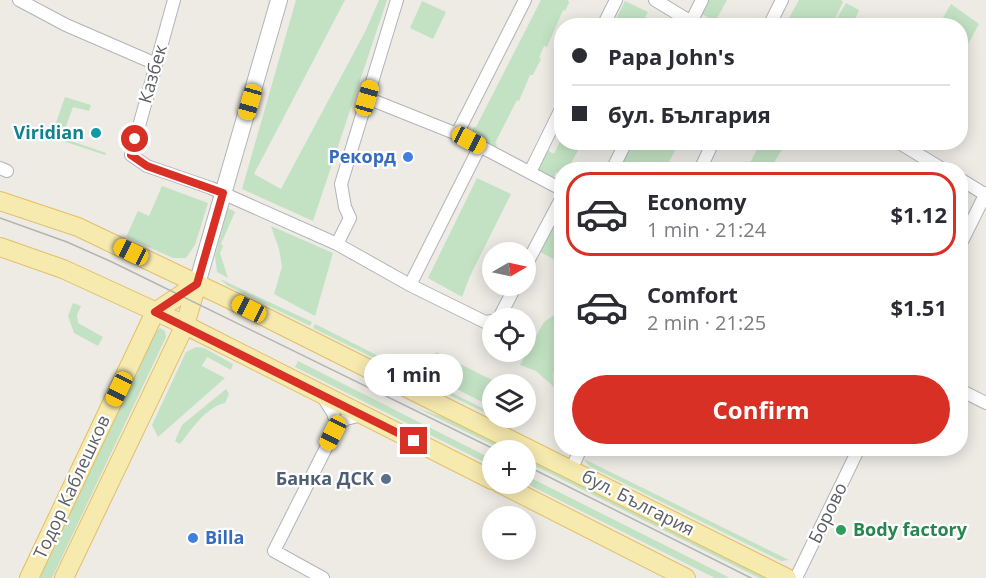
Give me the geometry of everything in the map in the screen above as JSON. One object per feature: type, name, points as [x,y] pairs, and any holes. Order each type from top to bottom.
[{"type":"main road","name":"Тодор Каблешков","points":[[64,578],[185,325],[279,0]]},
{"type":"main road","name":"бул. България","points":[[0,201],[78,227],[197,284],[787,578]]},
{"type":"main road","points":[[0,247],[63,269],[185,325],[482,475]]},
{"type":"main road","points":[[155,312],[197,284]]},
{"type":"main road","name":"Тодор Каблешков","points":[[29,578],[155,312]]},
{"type":"main road","points":[[521,494],[686,578]]},
{"type":"street","points":[[19,0],[66,25],[156,64]]},
{"type":"street","name":"Казбек","points":[[174,0],[131,155],[147,166],[223,193]]},
{"type":"street","points":[[337,244],[350,218],[345,207],[341,184],[397,0]]},
{"type":"street","points":[[457,134],[525,0]]},
{"type":"street","points":[[607,18],[616,0]]},
{"type":"street","points":[[655,0],[684,18]]},
{"type":"street","points":[[695,18],[702,0]]},
{"type":"street","points":[[773,18],[782,0]]},
{"type":"street","points":[[367,98],[457,134],[554,185]]},
{"type":"street","points":[[530,172],[554,124]]},
{"type":"street","points":[[410,285],[480,146]]},
{"type":"street","points":[[911,150],[931,162]]},
{"type":"street","points":[[968,184],[986,194],[968,229]]},
{"type":"street","points":[[223,193],[337,244],[410,285],[482,321]]},
{"type":"street","points":[[536,246],[554,212]]},
{"type":"street","points":[[322,394],[333,413],[337,426]]},
{"type":"street","points":[[968,394],[986,403]]},
{"type":"street","points":[[323,578],[274,551],[337,426],[346,419],[362,415]]},
{"type":"street","points":[[572,470],[578,456]]},
{"type":"street","name":"Борово","points":[[796,578],[856,456]]},
{"type":"green space","points":[[296,0],[345,0],[254,174],[281,189],[366,30],[379,0],[387,0],[313,221],[242,189]]},
{"type":"green space","points":[[541,0],[568,0],[565,11],[563,10],[560,18],[554,18],[554,31],[547,47],[544,46],[539,58],[541,59],[533,75],[530,75],[519,101],[517,100],[495,143],[497,144],[495,150],[468,139]]},
{"type":"green space","points":[[705,0],[727,0],[717,18],[709,18],[699,12]]},
{"type":"green space","points":[[799,0],[841,0],[843,2],[835,18],[789,18]]},
{"type":"green space","points":[[422,1],[446,12],[433,39],[410,28]]},
{"type":"green space","points":[[625,1],[648,12],[645,18],[616,18]]},
{"type":"green space","points":[[846,3],[859,10],[856,18],[837,18]]},
{"type":"green space","points":[[951,4],[979,24],[968,44],[968,18],[943,18]]},
{"type":"green space","points":[[65,97],[91,105],[89,111],[73,107],[65,129],[60,128],[57,136],[106,153],[105,155],[51,137]]},
{"type":"green space","points":[[544,148],[554,154],[556,150],[578,150],[572,162],[554,162],[552,182],[532,171]]},
{"type":"green space","points":[[622,150],[675,150],[669,162],[616,162]]},
{"type":"green space","points":[[756,150],[782,150],[774,162],[750,162]]},
{"type":"green space","points":[[477,178],[511,194],[487,242],[482,242],[482,252],[462,297],[428,278]]},
{"type":"green space","points":[[162,186],[208,203],[195,245],[186,258],[173,258],[126,237],[138,211],[149,216]]},
{"type":"green space","points":[[228,208],[235,212],[221,244],[223,246],[220,253],[228,278],[217,272],[215,256]]},
{"type":"green space","points":[[554,225],[554,259],[540,252]]},
{"type":"green space","points":[[271,226],[333,253],[315,316],[274,294],[282,267]]},
{"type":"green space","points":[[220,279],[312,322],[310,326],[228,286]]},
{"type":"green space","points":[[73,303],[81,306],[77,315],[78,323],[103,337],[98,346],[74,333],[68,316]]},
{"type":"green space","points":[[554,315],[554,387],[536,371],[520,365],[522,362],[536,362],[536,336],[544,322]]},
{"type":"green space","points":[[315,324],[482,408],[482,411],[313,328]]},
{"type":"green space","points":[[160,328],[165,331],[166,337],[52,578],[39,578],[155,332]]},
{"type":"green space","points":[[196,347],[204,348],[233,364],[231,370],[207,357],[202,366],[225,378],[158,437],[152,425],[186,352]]},
{"type":"green space","points":[[436,352],[482,375],[482,402],[425,373]]},
{"type":"green space","points":[[298,361],[482,454],[482,461],[295,367]]},
{"type":"green space","points":[[226,389],[229,394],[225,403],[205,414],[180,444],[175,441],[182,425]]},
{"type":"green space","points":[[417,408],[461,423],[494,440],[483,440]]},
{"type":"green space","points":[[584,459],[789,560],[781,561],[589,466]]},
{"type":"green space","points":[[536,462],[768,578],[759,578],[536,466]]},
{"type":"green space","points":[[536,481],[730,578],[715,578],[536,488]]},
{"type":"tram line","points":[[0,218],[67,242],[112,262],[482,443]]},
{"type":"tram line","points":[[536,470],[751,578]]},
{"type":"place","name":"Viridian","points":[[96,133]]},
{"type":"place","name":"Рекорд","points":[[408,157]]},
{"type":"place","name":"Банка ДСК","points":[[386,479]]},
{"type":"place","name":"Body factory","points":[[841,530]]},
{"type":"place","name":"Billa","points":[[193,538]]},
{"type":"route","points":[[135,139],[131,155],[147,166],[223,193],[197,284],[155,312],[414,441]]}]
